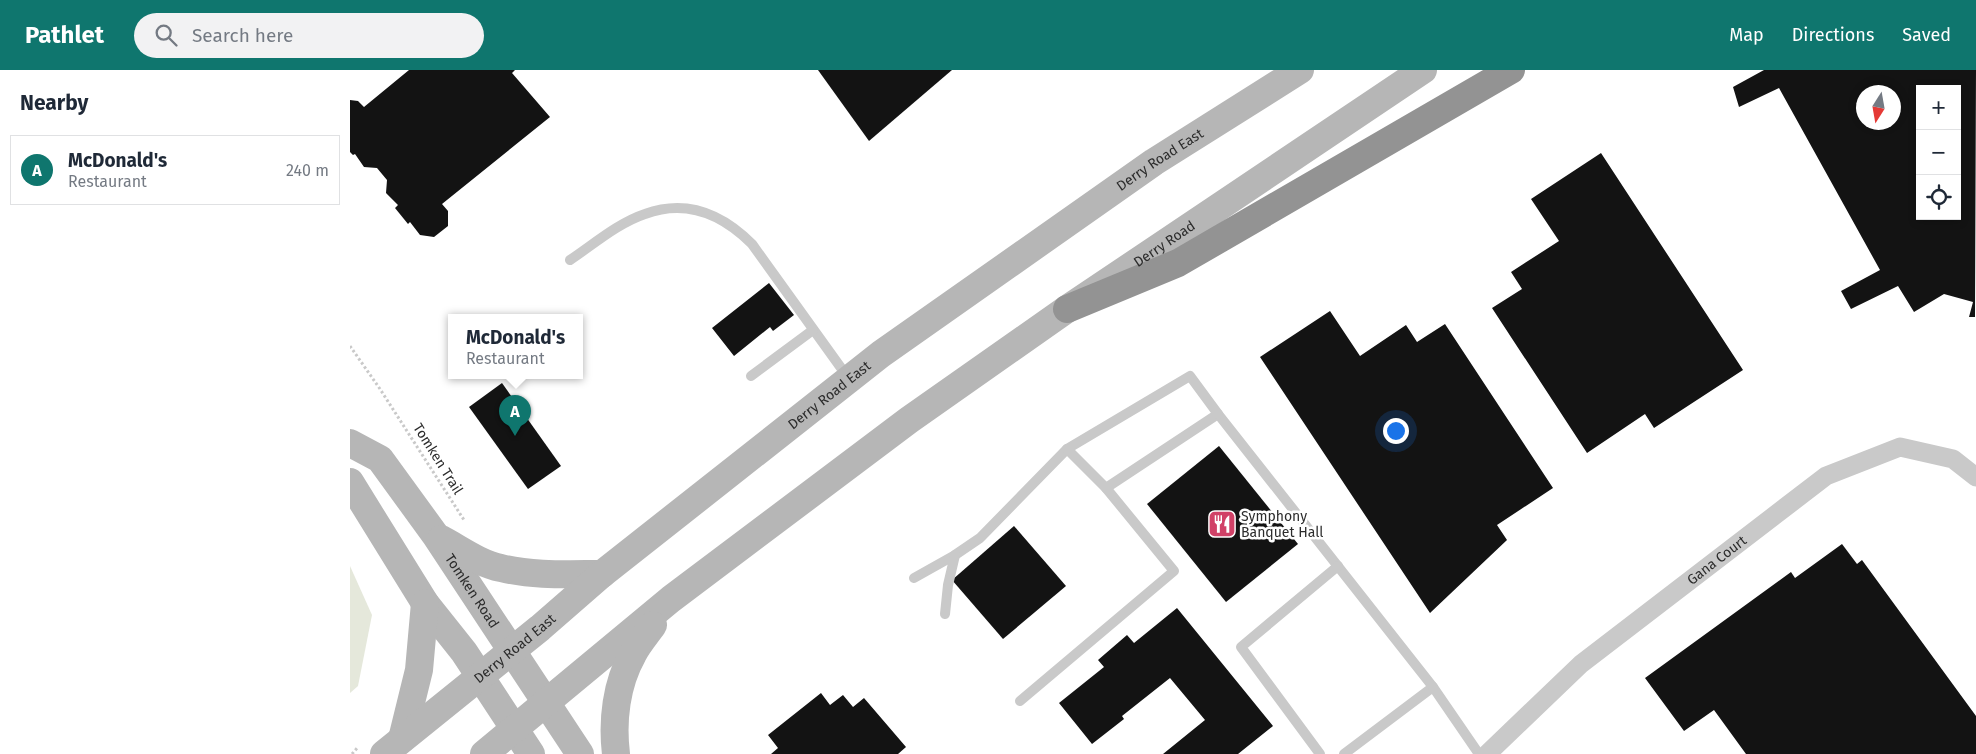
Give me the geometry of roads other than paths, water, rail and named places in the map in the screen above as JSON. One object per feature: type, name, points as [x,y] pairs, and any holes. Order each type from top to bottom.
[{"type":"highway","points":[[1067,308],[1178,263],[1511,70]]},
{"type":"main road","name":"Derry Road East","points":[[393,746],[481,676],[602,574],[881,354],[1154,162],[1300,70]]},
{"type":"main road","name":"Derry Road","points":[[671,599],[909,420],[1067,308],[1423,70]]},
{"type":"main road","name":"Tomken Road","points":[[350,443],[380,459],[436,536],[580,754]]},
{"type":"main road","points":[[350,482],[425,603],[481,676],[531,754]]},
{"type":"main road","points":[[436,536],[474,558],[500,568],[562,574],[602,574]]},
{"type":"main road","points":[[484,754],[671,599]]},
{"type":"main road","points":[[616,754],[614,742],[616,700],[632,655],[671,599]]},
{"type":"main road","points":[[393,746],[419,670],[425,603]]},
{"type":"street","name":"Gana Court","points":[[1487,754],[1581,664],[1826,476],[1900,447],[1953,458],[1976,477]]},
{"type":"lane","points":[[570,260],[618,228],[644,214],[673,207],[706,213],[736,228],[752,244],[850,380]]},
{"type":"lane","points":[[751,376],[813,330]]},
{"type":"lane","points":[[914,578],[955,555],[980,538],[1067,449],[1190,376],[1434,687],[1479,754]]},
{"type":"lane","points":[[1106,488],[1218,414]]},
{"type":"lane","points":[[1020,700],[1174,571],[1106,488],[1067,449]]},
{"type":"lane","points":[[945,614],[948,585],[955,555]]},
{"type":"lane","points":[[1320,754],[1240,647],[1338,566]]},
{"type":"lane","points":[[1344,754],[1434,687]]},
{"type":"place","name":"McDonald's","points":[[515,436]]},
{"type":"place","name":"Symphony Banquet Hall","points":[[1222,524]]}]
